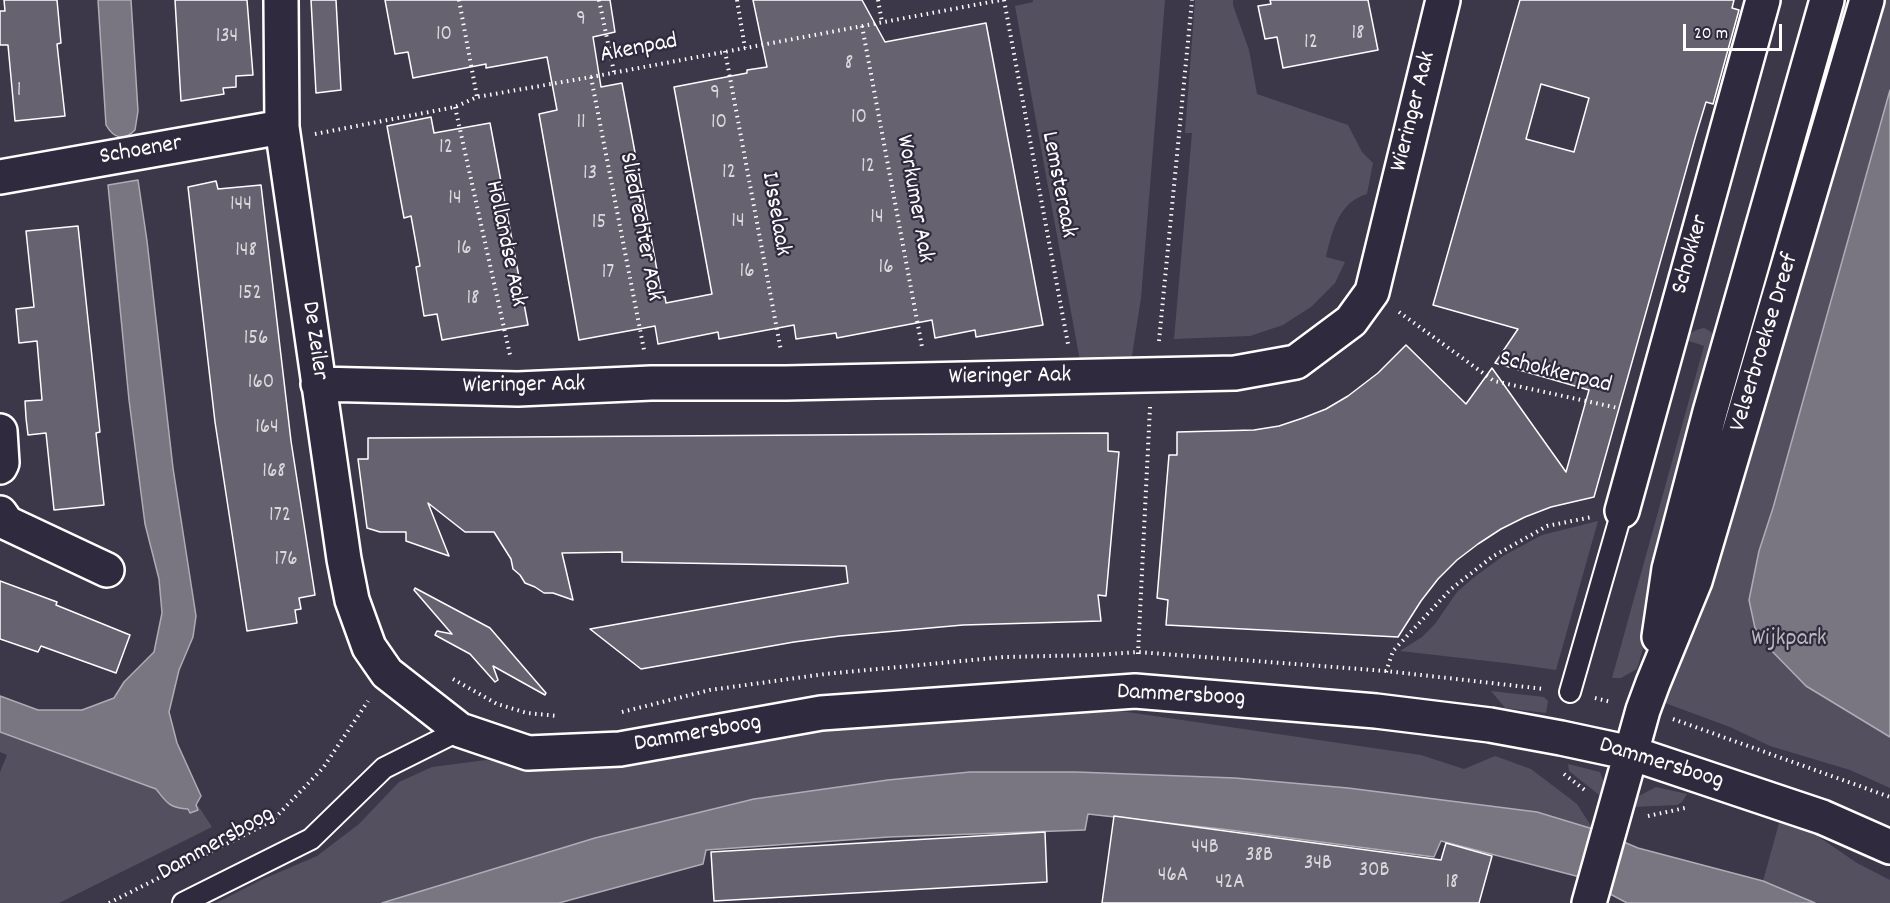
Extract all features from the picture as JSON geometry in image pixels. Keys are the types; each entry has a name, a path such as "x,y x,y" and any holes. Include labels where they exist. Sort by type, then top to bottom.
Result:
{"street":[{"name":"De Zeiler","path":"281,0 283,133 344,559 352,600 369,647 387,673"},
{"name":"Wieringer Aak","path":"318,384 518,389 651,383 928,380 1235,373 1296,362 1351,321 1372,292 1443,0"},
{"name":"Schokker","path":"1622,511 1763,0"},
{"name":"Velserbroekse Dreef","path":"1648,696 1672,557 1710,412 1827,0"},
{"name":"Velserbroekse Dreef","path":"1591,898 1648,696 1695,581 1867,0"},
{"name":"Schoener","path":"0,177 283,133"},
{"path":"0,431 2,463 0,467"},
{"path":"0,513 7,523 106,570"},
{"name":"Dammersboog","path":"387,673 460,729 528,753 620,749 821,713 1135,691 1376,711 1490,725 1631,753 1822,817 1890,847"}],"lane":[{"name":"Schokker","path":"1570,692 1622,511"},
{"name":"Dammersboog","path":"183,903 311,838 384,768 460,729"}],"path":[{"path":"459,0 477,97"},
{"path":"599,0 614,72"},
{"path":"737,0 745,48"},
{"path":"878,0 882,22"},
{"name":"Akenpad","path":"283,133 455,107 477,97 1003,0"},
{"name":"Lemsteraak","path":"1003,0 1074,376"},
{"path":"1135,691 1151,374 1159,347 1191,0"},
{"name":"Workumer Aak","path":"862,26 928,380"},
{"name":"IJsselaak","path":"725,51 786,383"},
{"name":"Sliedrechter Aak","path":"591,77 651,383"},
{"name":"Hollandse Aak","path":"455,107 518,389"},
{"name":"Schokkerpad","path":"1372,292 1494,381 1648,414"},
{"path":"1376,711 1393,651 1450,589 1492,556 1547,526 1622,511"},
{"name":"Dammersboog","path":"109,903 272,820 323,768 387,673"},
{"path":"1648,696 1707,730 1890,797"}],"green space":[{"path":"1033,0 1165,0 1141,298 1131,362 1080,361 1015,6 1033,2"},
{"path":"1195,0 1233,0 1249,50 1257,94 1348,125 1362,152 1373,163 1367,194 1357,198 1343,211 1331,237 1326,257 1345,262 1335,283 1311,307 1283,325 1250,336 1174,339 1192,133 1185,133"},
{"name":"Wijkpark","path":"1867,0 1890,0 1890,788 1850,770 1770,746 1730,727 1665,703"},
{"path":"1704,328 1717,338 1657,601 1637,669 1621,678 1612,678 1704,346 1686,340 1693,332"},
{"path":"1598,521 1556,670 1400,651 1422,637 1435,624 1457,592 1503,556 1542,535"},
{"path":"1491,691 1544,697 1548,701 1546,713 1505,708"},
{"path":"1107,709 1421,755 1464,769 1495,756 1531,769 1577,804 1593,829 1537,812 1348,788 1235,778 1076,772 970,772 888,780 754,799 595,838 382,903 216,903 261,880 317,856 359,824 399,782 432,767 486,760 573,769 640,763 731,737 884,720"},
{"path":"0,732 156,789 169,804 177,808 188,809 189,813 197,804 212,827 59,903 0,903 0,772 7,755 0,752"},
{"path":"1568,764 1600,772 1607,791 1603,798 1569,771"},
{"path":"1656,787 1687,794 1677,805 1633,807 1635,798"},
{"path":"1797,822 1857,863 1890,880 1890,903 1815,903 1763,881 1779,823"}],"shaded area":[{"path":"98,0 131,0 138,111 135,130 123,137 116,136 106,125"},
{"path":"1890,90 1890,737 1806,686 1768,647 1755,628 1749,600 1759,551"},
{"path":"138,180 173,468 196,616 193,637 179,670 169,712 177,743 201,796 196,805 198,810 190,813 188,809 169,804 156,789 0,732 0,696 38,710 82,710 114,698 124,682 154,652 162,613 159,579 145,524 129,400 108,185"},
{"path":"970,772 1076,772 1235,778 1348,788 1537,812 1593,829 1638,848 1763,881 1815,903 1627,903 1576,876 1441,841 1434,857 1088,814 1085,830 889,837 706,850 703,864 559,903 382,903 595,838 754,799 888,780"}],"building":[{"path":"4,0 57,0 61,43 57,44 65,116 15,121 8,45 0,45 0,11 5,11"},
{"path":"175,0 247,0 253,75 236,76 236,87 223,88 224,94 181,101"},
{"path":"311,0 336,0 341,90 316,93"},
{"path":"385,0 610,0 615,32 593,37 601,87 622,83 662,297 665,297 666,303 712,294 674,87 767,67 753,0 862,0 885,42 986,23 1043,325 976,337 975,330 935,338 932,320 837,338 836,333 796,339 794,325 719,339 718,332 658,344 655,326 579,340 539,114 557,110 547,57 486,68 486,64 413,78 408,52 395,54"},
{"path":"1270,0 1368,0 1378,50 1283,68 1277,37 1265,39 1258,6 1271,4"},
{"path":"1520,0 1734,0 1732,8 1739,10 1713,104 1706,102 1696,135 1594,497 1551,507 1525,517 1478,544 1438,579 1398,637 1166,625 1168,600 1157,598 1169,455 1177,455 1177,432 1254,430 1279,426 1303,418 1326,409 1348,396 1378,373 1406,345 1466,404 1492,368 1566,472 1589,390 1495,363 1518,329 1433,305","holes":["1541,84 1589,98 1574,152 1526,139"]},
{"path":"431,117 434,133 490,123 528,325 442,340 437,314 424,316 416,267 420,266 411,216 404,218 387,126"},
{"path":"216,181 218,189 261,185 291,441 315,595 299,598 301,609 295,610 297,623 247,631 215,422 188,187"},
{"path":"78,226 100,432 96,433 104,505 54,510 46,433 28,435 26,418 25,401 42,400 37,341 19,343 16,309 34,307 26,231"},
{"path":"1108,433 1108,451 1119,452 1106,596 1098,595 1101,621 963,625 840,636 641,669 590,629 848,583 846,566 622,562 622,552 562,553 573,600 553,593 544,593 525,583 513,569 511,559 494,532 465,532 428,503 449,556 406,541 406,532 380,532 367,528 358,459 368,459 368,438"},
{"path":"0,581 57,602 56,605 130,635 116,673 41,646 38,652 0,639"},
{"path":"415,588 490,628 546,693 545,695 493,666 498,680 495,682 470,654 435,635 437,631 452,634 414,590"},
{"path":"1114,816 1441,860 1446,843 1492,856 1479,903 1102,903"},
{"path":"1045,832 1047,882 714,901 711,852"}]}
